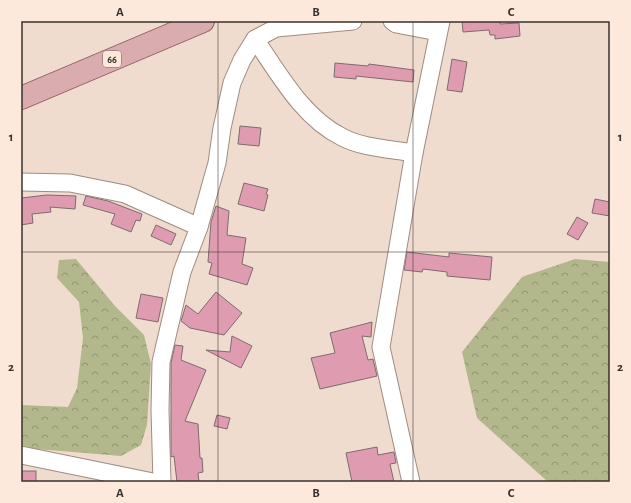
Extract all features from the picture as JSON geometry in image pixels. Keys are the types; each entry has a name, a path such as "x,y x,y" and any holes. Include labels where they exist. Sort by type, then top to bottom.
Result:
{"main road":[{"name":"66","path":"21,98 203,21"}],"street":[{"path":"162,482 160,410 161,362 182,272 199,227 217,162 222,128 232,83 242,60 255,39 276,28 353,21"},
{"path":"392,21 396,24 439,27 414,153 381,347 411,482"},
{"path":"255,39 296,97 321,123 342,138 364,144 414,153"},
{"path":"21,182 70,183 125,194 199,227"},
{"path":"21,455 153,482"}],"green space":[{"path":"76,259 115,306 144,335 151,364 147,425 141,445 121,456 36,449 21,445 21,405 68,407 77,388 83,338 79,302 57,278 59,260"},
{"path":"575,259 610,262 610,482 548,482 477,418 462,352 522,277"}],"building":[{"path":"462,21 500,21 500,24 519,23 520,36 495,39 495,35 490,35 489,30 463,32"},
{"path":"452,59 467,62 462,92 447,90"},
{"path":"335,63 368,66 369,64 414,70 413,82 356,76 356,79 334,77"},
{"path":"240,126 261,128 259,146 238,144"},
{"path":"244,183 268,189 264,211 238,204"},
{"path":"47,195 76,196 75,209 50,207 51,212 32,214 33,223 21,225 21,198"},
{"path":"86,196 108,201 142,214 140,221 136,220 131,232 111,224 115,214 83,205"},
{"path":"595,199 610,202 610,216 592,213"},
{"path":"216,206 229,211 227,235 246,238 242,264 253,268 247,285 209,274 212,263 208,262 211,222"},
{"path":"577,217 588,223 578,240 567,234"},
{"path":"156,225 176,234 171,245 151,236"},
{"path":"407,252 449,257 449,253 492,257 490,280 447,276 447,272 423,269 422,272 404,270"},
{"path":"216,292 242,313 224,335 190,328 181,321 186,305 198,314"},
{"path":"141,294 163,298 158,322 136,318"},
{"path":"372,322 371,337 362,336 368,360 373,359 377,376 320,389 311,358 335,353 330,333"},
{"path":"232,336 252,346 241,368 206,350 230,352"},
{"path":"175,345 183,346 181,360 206,370 185,421 198,424 200,458 202,458 203,472 198,473 199,482 177,482 174,456 171,457 171,363"},
{"path":"217,415 230,418 227,429 214,426"},
{"path":"377,447 378,455 394,452 396,463 390,464 394,482 352,482 346,453"},
{"path":"22,471 36,471 36,482 22,482"}]}
